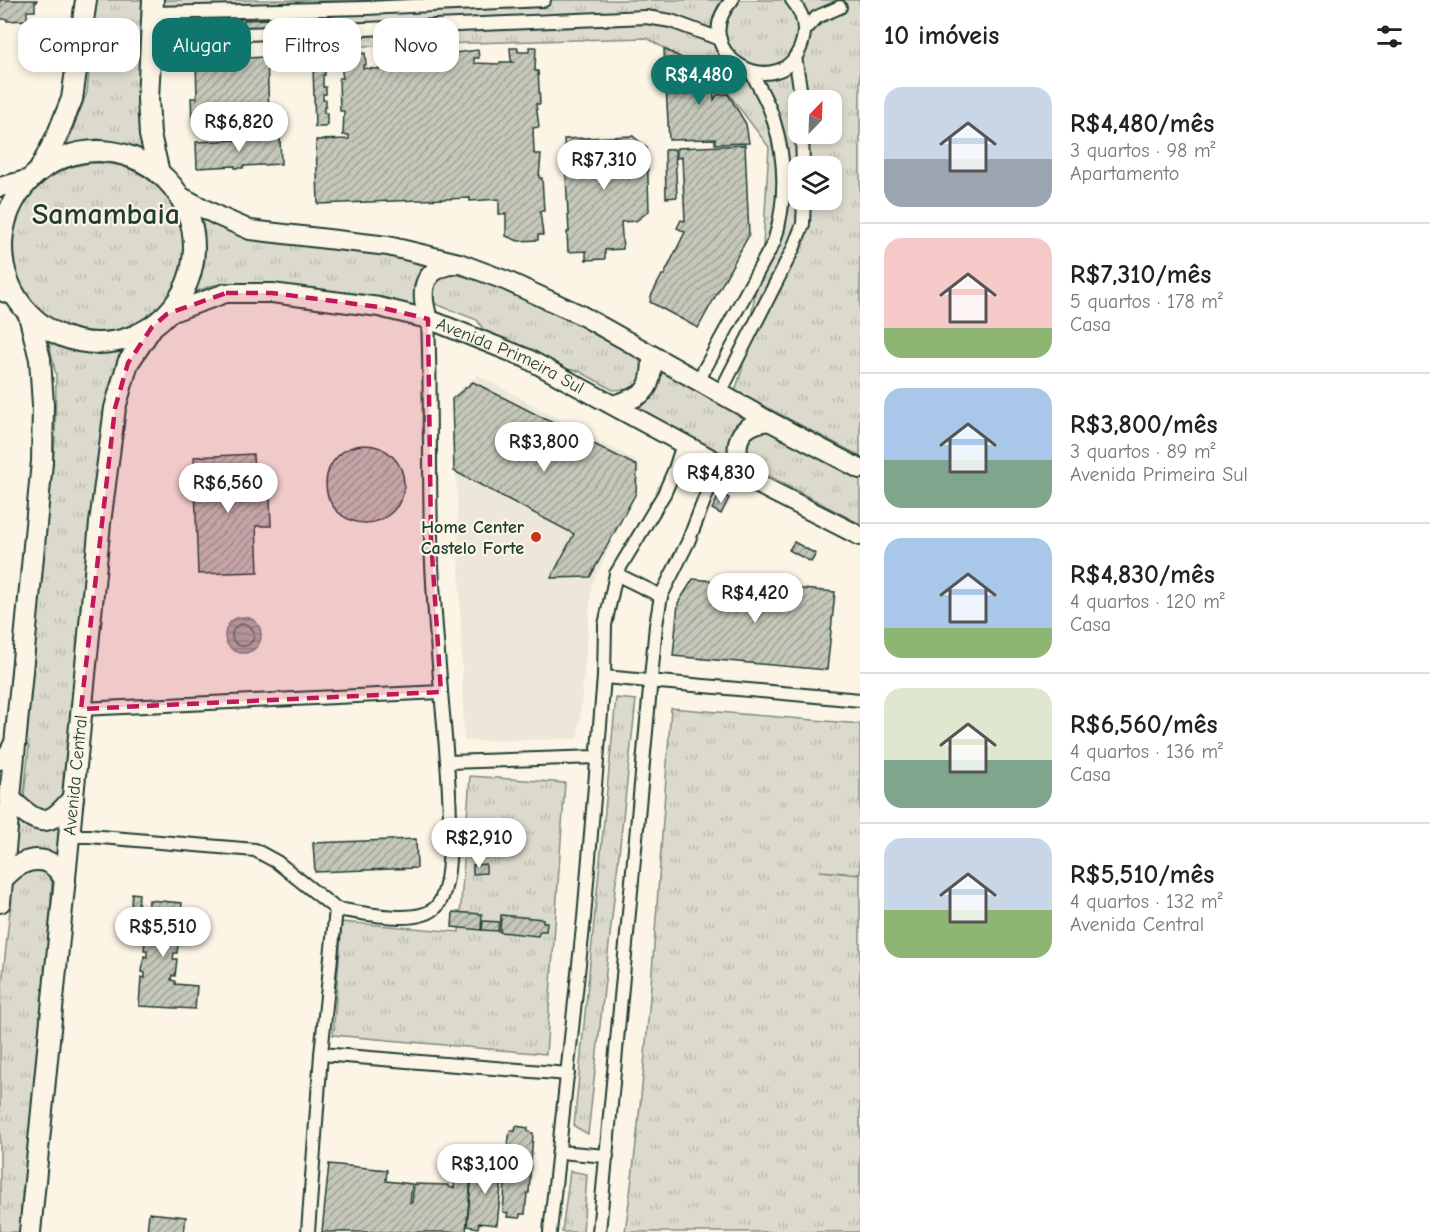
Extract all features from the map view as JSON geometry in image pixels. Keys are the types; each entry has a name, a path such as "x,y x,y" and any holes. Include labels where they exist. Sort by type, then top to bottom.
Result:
{"main road":[{"path":"86,0 72,99 57,136 34,175 14,199 4,223 1,248 7,293 29,315 54,333 84,342 107,343 131,338 152,327 167,314 186,288 194,257 192,226 180,196"},
{"path":"153,7 147,99 150,135 159,173"},
{"path":"0,187 34,175 67,156 99,151 130,157 159,173 180,196 250,230 388,246 459,263 507,280 581,315 769,421 860,469"},
{"path":"428,319 422,294 424,284 435,270 444,265 459,263"},
{"name":"Avenida Primeira Sul","path":"167,314 226,293 260,293 332,299 379,306 428,319 526,358 748,479 860,536"},
{"path":"0,902 42,462 43,405 40,359 29,315"},
{"name":"Avenida Central","path":"30,1232 100,523 115,408 128,363 152,327"},
{"path":"613,405 638,396 647,388 652,373 652,355"},
{"path":"748,479 736,452 740,438 751,425 769,421"},
{"path":"10,799 29,817 43,821 52,819 73,798"},
{"path":"2,880 11,869 20,863 33,861 48,862 65,879"}],"street":[{"path":"153,7 366,8 544,0"},
{"path":"732,0 720,21 720,39 727,55 733,62 751,71 766,73 783,67 795,57 801,48 805,30 801,13 792,0"},
{"path":"805,30 817,17 840,7"},
{"path":"151,38 646,17 671,21 720,39"},
{"path":"795,57 800,90"},
{"path":"698,381 774,242 782,219 784,198 782,156 773,116 751,71"},
{"path":"720,393 793,249 803,224 804,210"},
{"path":"69,836 255,850 278,862 336,909 416,917 437,906 446,885 450,824 448,762 431,538 431,387 428,319"},
{"path":"550,1232 584,918 605,625 616,574 664,494 683,444"},
{"path":"598,1232 661,596 688,542 719,462"},
{"path":"616,574 661,596"},
{"path":"603,677 860,700"},
{"path":"81,709 441,692"},
{"path":"0,763 18,727"},
{"path":"448,762 597,757"},
{"path":"308,1232 321,1054 336,909"},
{"path":"321,1054 568,1074"},
{"path":"559,1152 607,1156"}],"highlighted area":[{"path":"226,293 272,293 379,307 428,319 431,538 441,692 81,709 115,408 128,363 152,327 167,314"}],"shaded area":[{"name":"Home Center Castelo Forte","path":"478,375 640,463 637,489 592,585 578,739 464,741 454,394"}],"green space":[{"path":"96,0 150,0 148,154 124,144 97,139 66,147 87,92 89,72 140,72 140,18 94,18"},
{"path":"159,0 860,0 860,456 735,391 742,370 763,245 769,147 719,81 647,38 459,43 459,18 373,18 373,46 361,46 361,18 288,18 288,16 263,18 158,18"},
{"path":"98,163 115,164 131,169 146,177 159,188 170,201 178,216 183,232 183,266 178,282 170,297 159,310 146,321 131,329 115,334 98,335 81,334 65,329 50,321 37,310 26,297 18,282 13,266 12,249 13,232 18,216 26,201 37,188 50,177 65,169 81,164"},
{"path":"196,215 246,236 437,262 422,308 289,288 237,283 214,285 188,294 199,255"},
{"path":"448,272 494,285 584,324 597,336 638,358 643,368 642,377 637,386 613,390 579,371 560,368 485,332 477,320 433,303 426,285"},
{"path":"48,339 69,349 109,350 130,344 75,742 66,755 61,801 53,812 28,809 24,795 29,747 25,742 55,441 56,375"},
{"path":"657,364 756,418 731,463 631,408"},
{"path":"756,426 779,434 860,473 860,524 756,469 744,453 745,435"},
{"path":"616,698 636,700 588,1134 574,1126"},
{"path":"671,708 860,724 860,874 819,871 860,875 860,1232 625,1232 647,1036"},
{"path":"470,776 565,783 546,1054 333,1035 342,922 459,932"},
{"path":"15,814 65,819 61,866 11,861"},
{"path":"28,866 48,872 52,883 49,932 57,947 25,1232 0,1232 0,1004 13,881"},
{"path":"570,1171 587,1174 583,1232 562,1232"}],"water":[{"path":"243,617 255,623 261,635 255,647 243,653 231,647 225,635 231,623"}],"building":[{"path":"0,0 37,0 35,11 27,11 27,18 7,21 7,19 0,19"},
{"path":"263,19 263,30 251,31 251,20"},
{"path":"529,47 536,47 535,71 538,71 540,104 536,104 539,127 533,128 534,154 541,154 539,178 542,178 544,211 540,211 543,235 538,235 538,240 518,241 506,236 506,214 499,214 499,199 470,201 470,198 318,204 316,140 349,139 349,135 343,135 344,111 340,111 339,78 343,78 342,72 361,72 361,54 365,53 366,65 363,65 363,68 373,69 373,72 459,72 459,52 478,50 479,58 474,58 474,63 500,64 500,62 513,62 510,48 518,48 518,52 529,52"},
{"path":"664,49 713,74 714,100 717,95 728,94 746,124 749,143 715,144 715,139 669,140"},
{"path":"263,57 263,72 268,72 269,116 238,121 225,119 225,122 208,124 192,121 191,98 197,98 196,72 251,72 251,58"},
{"path":"313,72 325,72 323,87 326,87 326,94 323,94 323,100 326,100 324,113 327,113 327,126 315,127"},
{"path":"633,136 647,148 649,211 636,221 621,222 623,249 605,250 605,259 586,260 586,251 568,252 564,139"},
{"path":"280,138 281,164 243,166 243,168 235,168 235,166 197,168 196,142"},
{"path":"745,145 749,235 698,328 650,302 685,232 677,228 681,220 685,221 682,157 677,158 677,148"},
{"path":"675,149 677,197 666,198 665,150"},
{"path":"473,382 637,466 636,493 590,577 551,578 574,534 454,471 452,399"},
{"path":"365,445 380,448 397,462 404,484 401,499 387,516 365,523 350,520 333,506 326,484 329,469 343,452"},
{"path":"253,454 255,499 270,499 271,526 256,526 258,572 198,574 194,457"},
{"path":"720,494 729,498 721,514 712,509"},
{"path":"794,542 816,554 811,562 789,550"},
{"path":"693,579 835,592 827,670 673,656 678,603"},
{"path":"416,839 417,868 315,872 313,843"},
{"path":"486,864 486,873 473,874 473,865"},
{"path":"132,893 139,894 138,907 131,906"},
{"path":"149,900 182,903 179,930 176,930 176,936 179,936 177,953 174,953 173,959 177,959 175,976 172,975 171,980 175,981 175,984 197,986 195,1009 139,1006 141,977 145,978 145,973 142,972 144,956 147,957 147,950 144,950 147,925 132,924 133,913 148,914"},
{"path":"453,912 482,914 481,930 452,927"},
{"path":"501,915 543,919 543,922 547,922 546,931 540,931 538,936 500,932"},
{"path":"483,921 499,922 498,931 482,930"},
{"path":"516,1126 528,1128 528,1132 533,1133 529,1193 527,1193 525,1214 520,1214 520,1218 507,1217 508,1213 503,1212 508,1144 510,1131 515,1131"},
{"path":"329,1164 387,1170 386,1181 412,1184 410,1203 412,1203 414,1184 448,1185 454,1188 455,1177 471,1178 466,1232 322,1232"},
{"path":"473,1164 503,1167 497,1225 479,1223 478,1228 467,1226"},
{"path":"149,1213 186,1217 184,1232 147,1232"}],"place":[{"name":"Home Center Castelo Forte","path":"536,537"}],"district":[{"name":"Samambaia","path":"106,214"}]}
